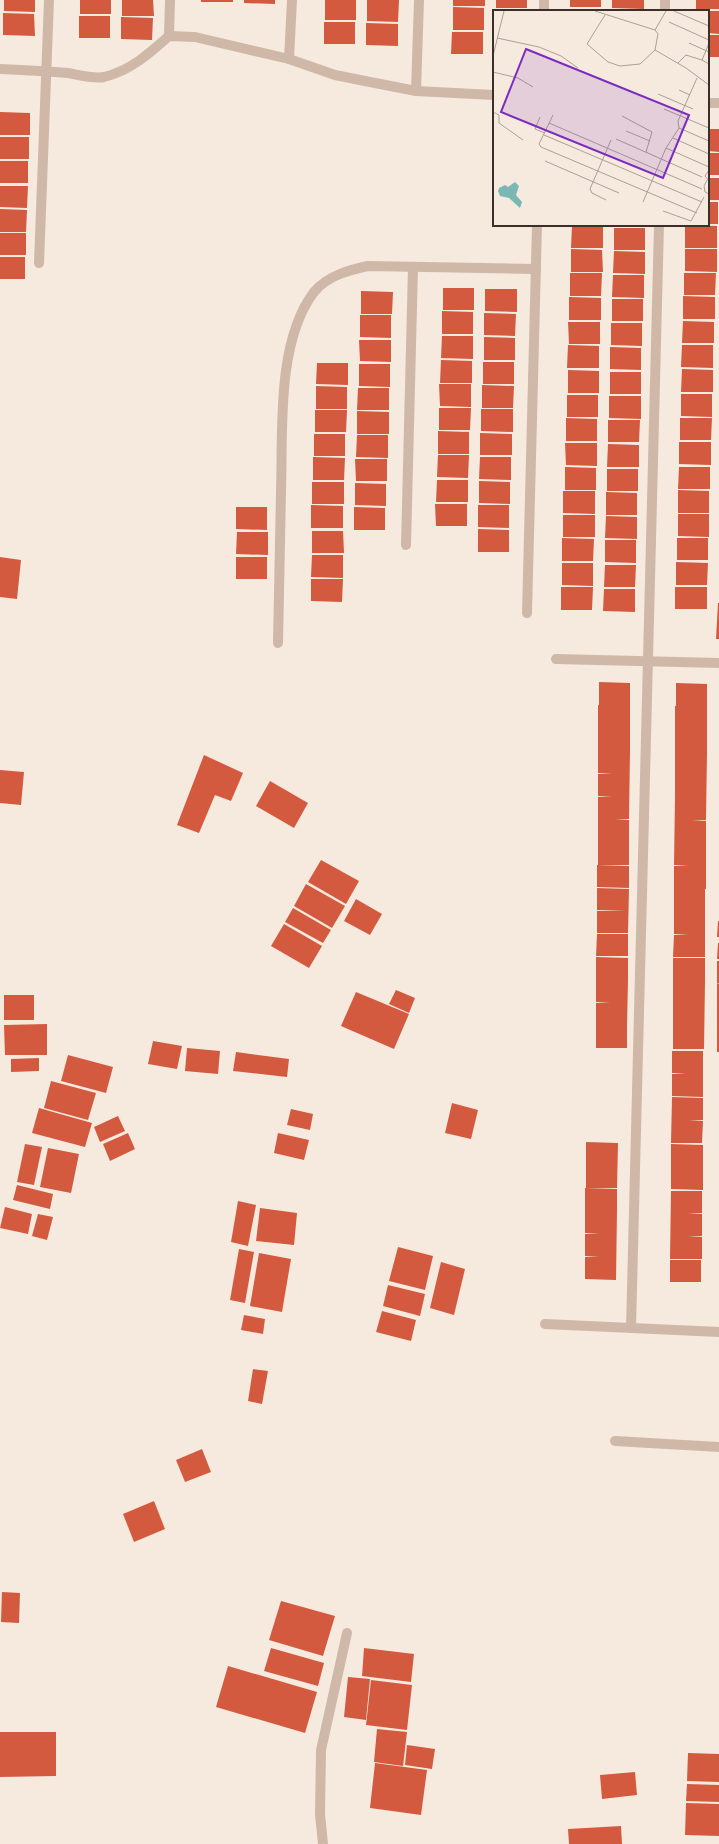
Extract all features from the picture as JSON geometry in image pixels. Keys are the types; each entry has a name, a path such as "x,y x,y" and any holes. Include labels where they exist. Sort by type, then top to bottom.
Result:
{"street":[{"path":"39,263 49,0"},
{"path":"169,36 170,0"},
{"path":"289,59 292,0"},
{"path":"416,91 419,0"},
{"path":"0,69 47,71 103,77 122,71 138,62 169,36 195,37 289,59 335,75 416,91 493,95"},
{"path":"527,613 537,226"},
{"path":"632,1328 659,226"},
{"path":"278,643 284,389 292,339 303,311 315,291 330,279 348,271 368,266 536,269"},
{"path":"406,545 413,267"},
{"path":"556,659 719,663"},
{"path":"545,1324 719,1332"},
{"path":"615,1441 719,1447"},
{"path":"323,1844 320,1814 321,1750 347,1633"}],"building":[{"path":"4,0 35,0 35,12 4,11"},
{"path":"80,0 111,0 111,14 80,14"},
{"path":"122,0 153,0 154,16 122,16"},
{"path":"201,0 233,0 233,2 201,2"},
{"path":"244,0 275,0 275,4 244,3"},
{"path":"325,0 356,0 356,20 325,20"},
{"path":"367,0 399,0 398,22 367,21"},
{"path":"453,0 485,0 485,6 453,6"},
{"path":"496,0 527,0 527,8 496,8"},
{"path":"570,0 601,0 601,7 570,7"},
{"path":"612,0 644,0 644,9 612,8"},
{"path":"696,0 719,0 719,9 696,9"},
{"path":"453,7 484,8 484,30 453,30"},
{"path":"495,9 521,10 495,10"},
{"path":"569,9 600,9 600,10"},
{"path":"709,11 719,11 719,34 709,33"},
{"path":"3,13 34,14 35,36 3,35"},
{"path":"79,16 110,16 110,38 79,38"},
{"path":"121,17 153,18 152,40 121,39"},
{"path":"324,22 355,22 355,44 324,44"},
{"path":"366,23 398,24 398,46 366,45"},
{"path":"452,32 483,32 483,54 451,54"},
{"path":"709,35 719,35 719,57 709,57"},
{"path":"0,112 30,113 30,135 0,135"},
{"path":"709,129 719,129 719,152 709,151"},
{"path":"0,137 29,137 29,159 0,159"},
{"path":"709,153 719,153 719,175 709,175"},
{"path":"0,161 28,161 28,183 0,183"},
{"path":"709,178 719,178 719,200 709,200"},
{"path":"0,186 28,186 27,208 0,207"},
{"path":"709,202 718,202 718,224 709,224"},
{"path":"0,209 27,210 26,232 0,232"},
{"path":"572,226 603,226 603,248 571,248"},
{"path":"685,226 717,226 717,248 685,248"},
{"path":"614,228 645,228 645,250 614,250"},
{"path":"0,233 26,233 26,255 0,255"},
{"path":"571,249 602,250 603,272 571,272"},
{"path":"685,249 717,249 717,272 685,271"},
{"path":"614,251 645,252 645,274 613,273"},
{"path":"0,257 25,257 25,279 0,279"},
{"path":"570,273 602,273 601,296 570,296"},
{"path":"684,273 716,273 715,295 684,295"},
{"path":"613,275 644,275 644,298 612,297"},
{"path":"443,288 474,288 474,310 443,310"},
{"path":"485,289 517,289 517,312 485,311"},
{"path":"361,291 393,292 392,314 361,314"},
{"path":"683,296 715,297 715,319 683,319"},
{"path":"569,297 601,298 601,320 569,320"},
{"path":"612,299 643,299 643,321 612,321"},
{"path":"442,311 473,312 473,334 442,334"},
{"path":"484,313 516,314 515,336 484,335"},
{"path":"360,315 391,315 391,338 360,337"},
{"path":"683,321 714,322 714,343 682,343"},
{"path":"568,322 600,322 600,344 569,344"},
{"path":"611,323 642,323 642,346 611,345"},
{"path":"442,336 473,336 473,359 441,358"},
{"path":"484,337 515,338 515,360 484,360"},
{"path":"359,340 391,340 391,362 360,361"},
{"path":"568,345 599,346 599,368 567,368"},
{"path":"682,345 713,345 713,368 681,367"},
{"path":"610,347 641,348 641,370 610,369"},
{"path":"441,360 472,361 472,383 440,383"},
{"path":"483,362 514,362 514,384 483,384"},
{"path":"317,363 348,363 348,385 316,384"},
{"path":"359,364 390,364 390,387 359,386"},
{"path":"682,369 713,370 713,392 681,392"},
{"path":"568,370 599,371 599,393 568,393"},
{"path":"610,372 641,372 641,394 610,394"},
{"path":"439,384 471,384 471,407 440,406"},
{"path":"482,385 514,386 513,408 482,408"},
{"path":"316,386 347,387 347,409 316,409"},
{"path":"358,388 389,388 389,410 357,410"},
{"path":"681,394 712,394 712,417 681,416"},
{"path":"567,395 598,395 598,417 567,417"},
{"path":"609,396 641,396 641,419 609,418"},
{"path":"439,408 471,408 470,430 439,430"},
{"path":"481,409 513,409 513,432 481,431"},
{"path":"315,410 347,410 346,432 315,432"},
{"path":"357,411 389,412 389,434 357,434"},
{"path":"566,418 597,419 597,441 566,441"},
{"path":"680,418 712,418 711,440 680,440"},
{"path":"608,420 640,420 639,442 608,442"},
{"path":"438,431 469,432 469,454 438,454"},
{"path":"480,433 512,434 512,455 480,455"},
{"path":"314,434 345,434 345,456 314,456"},
{"path":"357,435 388,435 388,458 356,457"},
{"path":"679,442 711,442 711,465 679,464"},
{"path":"565,443 597,443 597,466 566,465"},
{"path":"608,444 639,445 639,467 607,467"},
{"path":"438,455 469,455 468,478 437,477"},
{"path":"313,457 345,458 344,480 313,480"},
{"path":"480,457 511,457 511,480 479,479"},
{"path":"355,459 387,459 387,481 356,481"},
{"path":"565,467 596,468 596,490 565,490"},
{"path":"679,467 710,467 710,489 678,489"},
{"path":"607,469 638,469 638,491 607,491"},
{"path":"437,480 468,480 468,502 436,502"},
{"path":"479,481 510,482 510,504 479,503"},
{"path":"312,482 344,482 344,504 312,504"},
{"path":"355,483 386,484 386,506 355,505"},
{"path":"678,490 709,491 709,513 678,513"},
{"path":"563,491 595,491 595,514 563,513"},
{"path":"606,492 637,493 637,515 606,515"},
{"path":"435,504 467,504 467,526 436,526"},
{"path":"311,505 343,506 343,528 311,528"},
{"path":"478,505 509,505 509,528 478,527"},
{"path":"236,507 267,507 267,530 236,529"},
{"path":"354,507 385,508 385,530 354,530"},
{"path":"678,514 709,514 709,537 678,536"},
{"path":"563,515 595,515 595,537 563,537"},
{"path":"606,516 637,517 637,539 605,538"},
{"path":"478,529 509,530 509,552 478,552"},
{"path":"312,531 343,531 344,553 312,553"},
{"path":"237,532 268,532 268,555 236,554"},
{"path":"562,538 594,539 593,561 562,561"},
{"path":"677,538 708,538 708,560 677,560"},
{"path":"605,540 636,540 636,563 605,562"},
{"path":"312,555 343,555 343,578 311,577"},
{"path":"0,557 21,560 17,599 0,597"},
{"path":"236,557 267,557 267,579 236,579"},
{"path":"676,562 708,563 707,585 676,585"},
{"path":"562,563 593,563 593,586 562,585"},
{"path":"605,565 636,565 635,587 604,587"},
{"path":"311,579 343,579 342,602 311,601"},
{"path":"561,587 593,587 592,610 561,610"},
{"path":"675,587 707,587 707,609 675,609"},
{"path":"604,589 635,589 635,612 603,611"},
{"path":"718,603 719,639 716,639"},
{"path":"599,682 630,683 629,819 615,820 629,820 629,865 598,865 598,797 612,796 598,796 598,774 612,773 598,773"},
{"path":"676,683 707,684 706,820 692,820 706,821 705,957 673,957 674,935 688,934 674,934 674,866 688,865 674,865"},
{"path":"204,755 243,773 231,801 215,795 199,833 177,825"},
{"path":"0,770 24,772 21,805 0,803"},
{"path":"270,781 308,803 294,828 256,806"},
{"path":"321,860 359,881 346,904 308,882"},
{"path":"597,865 629,866 629,888 597,887"},
{"path":"306,884 345,906 332,928 294,906"},
{"path":"597,888 629,889 628,933 597,933 597,911 626,911 597,910"},
{"path":"356,899 382,914 370,935 344,921"},
{"path":"293,908 331,930 323,943 285,922"},
{"path":"718,921 719,937 717,937"},
{"path":"284,924 322,946 309,968 271,946"},
{"path":"597,934 628,934 628,956 596,956"},
{"path":"718,943 719,959 717,959"},
{"path":"596,957 628,958 627,1048 596,1048 596,1003 610,1003 596,1002"},
{"path":"673,958 705,958 704,1049 673,1049"},
{"path":"717,961 719,961 719,983 717,983"},
{"path":"717,983 719,984 719,1052 717,1052"},
{"path":"396,990 415,998 409,1013 389,1004"},
{"path":"356,992 409,1014 394,1049 341,1026"},
{"path":"4,995 34,995 34,1020 4,1020"},
{"path":"47,1024 47,1055 5,1055 4,1025"},
{"path":"153,1041 182,1046 177,1069 148,1064"},
{"path":"187,1048 220,1051 218,1074 185,1071"},
{"path":"672,1051 703,1051 703,1097 672,1096 672,1074 686,1074 672,1073"},
{"path":"236,1052 289,1059 287,1077 233,1071"},
{"path":"68,1055 113,1067 106,1093 61,1081"},
{"path":"39,1058 39,1071 11,1072 11,1059"},
{"path":"51,1081 96,1093 88,1120 44,1108"},
{"path":"672,1097 703,1098 703,1120 689,1120 703,1121 702,1143 671,1143"},
{"path":"452,1103 478,1110 471,1139 445,1133"},
{"path":"39,1108 92,1123 85,1147 32,1133"},
{"path":"291,1109 313,1114 310,1130 287,1125"},
{"path":"118,1116 125,1131 100,1142 94,1127"},
{"path":"128,1133 135,1149 110,1161 103,1144"},
{"path":"278,1133 309,1140 304,1160 274,1153"},
{"path":"586,1142 618,1143 617,1188 586,1188"},
{"path":"25,1144 42,1147 34,1185 17,1182"},
{"path":"671,1144 703,1145 703,1190 671,1189"},
{"path":"48,1148 79,1154 71,1193 40,1187"},
{"path":"17,1185 53,1194 50,1209 13,1200"},
{"path":"585,1188 617,1189 616,1280 585,1279 585,1257 599,1256 585,1256 585,1234 599,1234 585,1233"},
{"path":"671,1191 702,1191 702,1213 688,1214 702,1214 702,1236 688,1237 702,1237 702,1259 670,1259"},
{"path":"238,1201 256,1205 248,1246 231,1242"},
{"path":"5,1207 32,1214 28,1234 0,1228"},
{"path":"260,1208 297,1213 294,1245 256,1241"},
{"path":"38,1214 53,1217 47,1240 32,1236"},
{"path":"398,1247 433,1256 425,1290 389,1281"},
{"path":"239,1249 254,1252 245,1303 230,1300"},
{"path":"259,1253 291,1259 282,1312 250,1306"},
{"path":"670,1260 701,1260 701,1282 670,1282"},
{"path":"441,1262 465,1269 454,1315 430,1308"},
{"path":"388,1285 425,1294 420,1316 383,1306"},
{"path":"382,1311 416,1320 411,1341 376,1332"},
{"path":"244,1315 265,1319 263,1334 241,1330"},
{"path":"253,1369 268,1371 262,1404 248,1401"},
{"path":"202,1449 211,1472 185,1482 176,1460"},
{"path":"154,1501 165,1529 134,1542 123,1514"},
{"path":"2,1592 20,1593 19,1623 1,1622"},
{"path":"281,1601 335,1616 323,1656 269,1640"},
{"path":"271,1648 324,1663 318,1686 264,1671"},
{"path":"364,1648 414,1654 411,1682 362,1676"},
{"path":"228,1666 317,1692 305,1733 216,1707"},
{"path":"348,1677 370,1679 366,1720 344,1717"},
{"path":"371,1680 412,1685 407,1730 366,1725"},
{"path":"377,1729 407,1732 403,1766 374,1762"},
{"path":"0,1732 56,1732 56,1776 0,1777"},
{"path":"407,1745 435,1749 432,1769 405,1765"},
{"path":"688,1753 719,1754 719,1782 687,1781"},
{"path":"375,1763 427,1770 421,1815 370,1808"},
{"path":"635,1772 637,1795 602,1799 600,1775"},
{"path":"687,1784 719,1785 719,1802 686,1801"},
{"path":"686,1803 719,1804 719,1836 685,1835"},
{"path":"621,1826 622,1844 569,1844 568,1829"}]}
